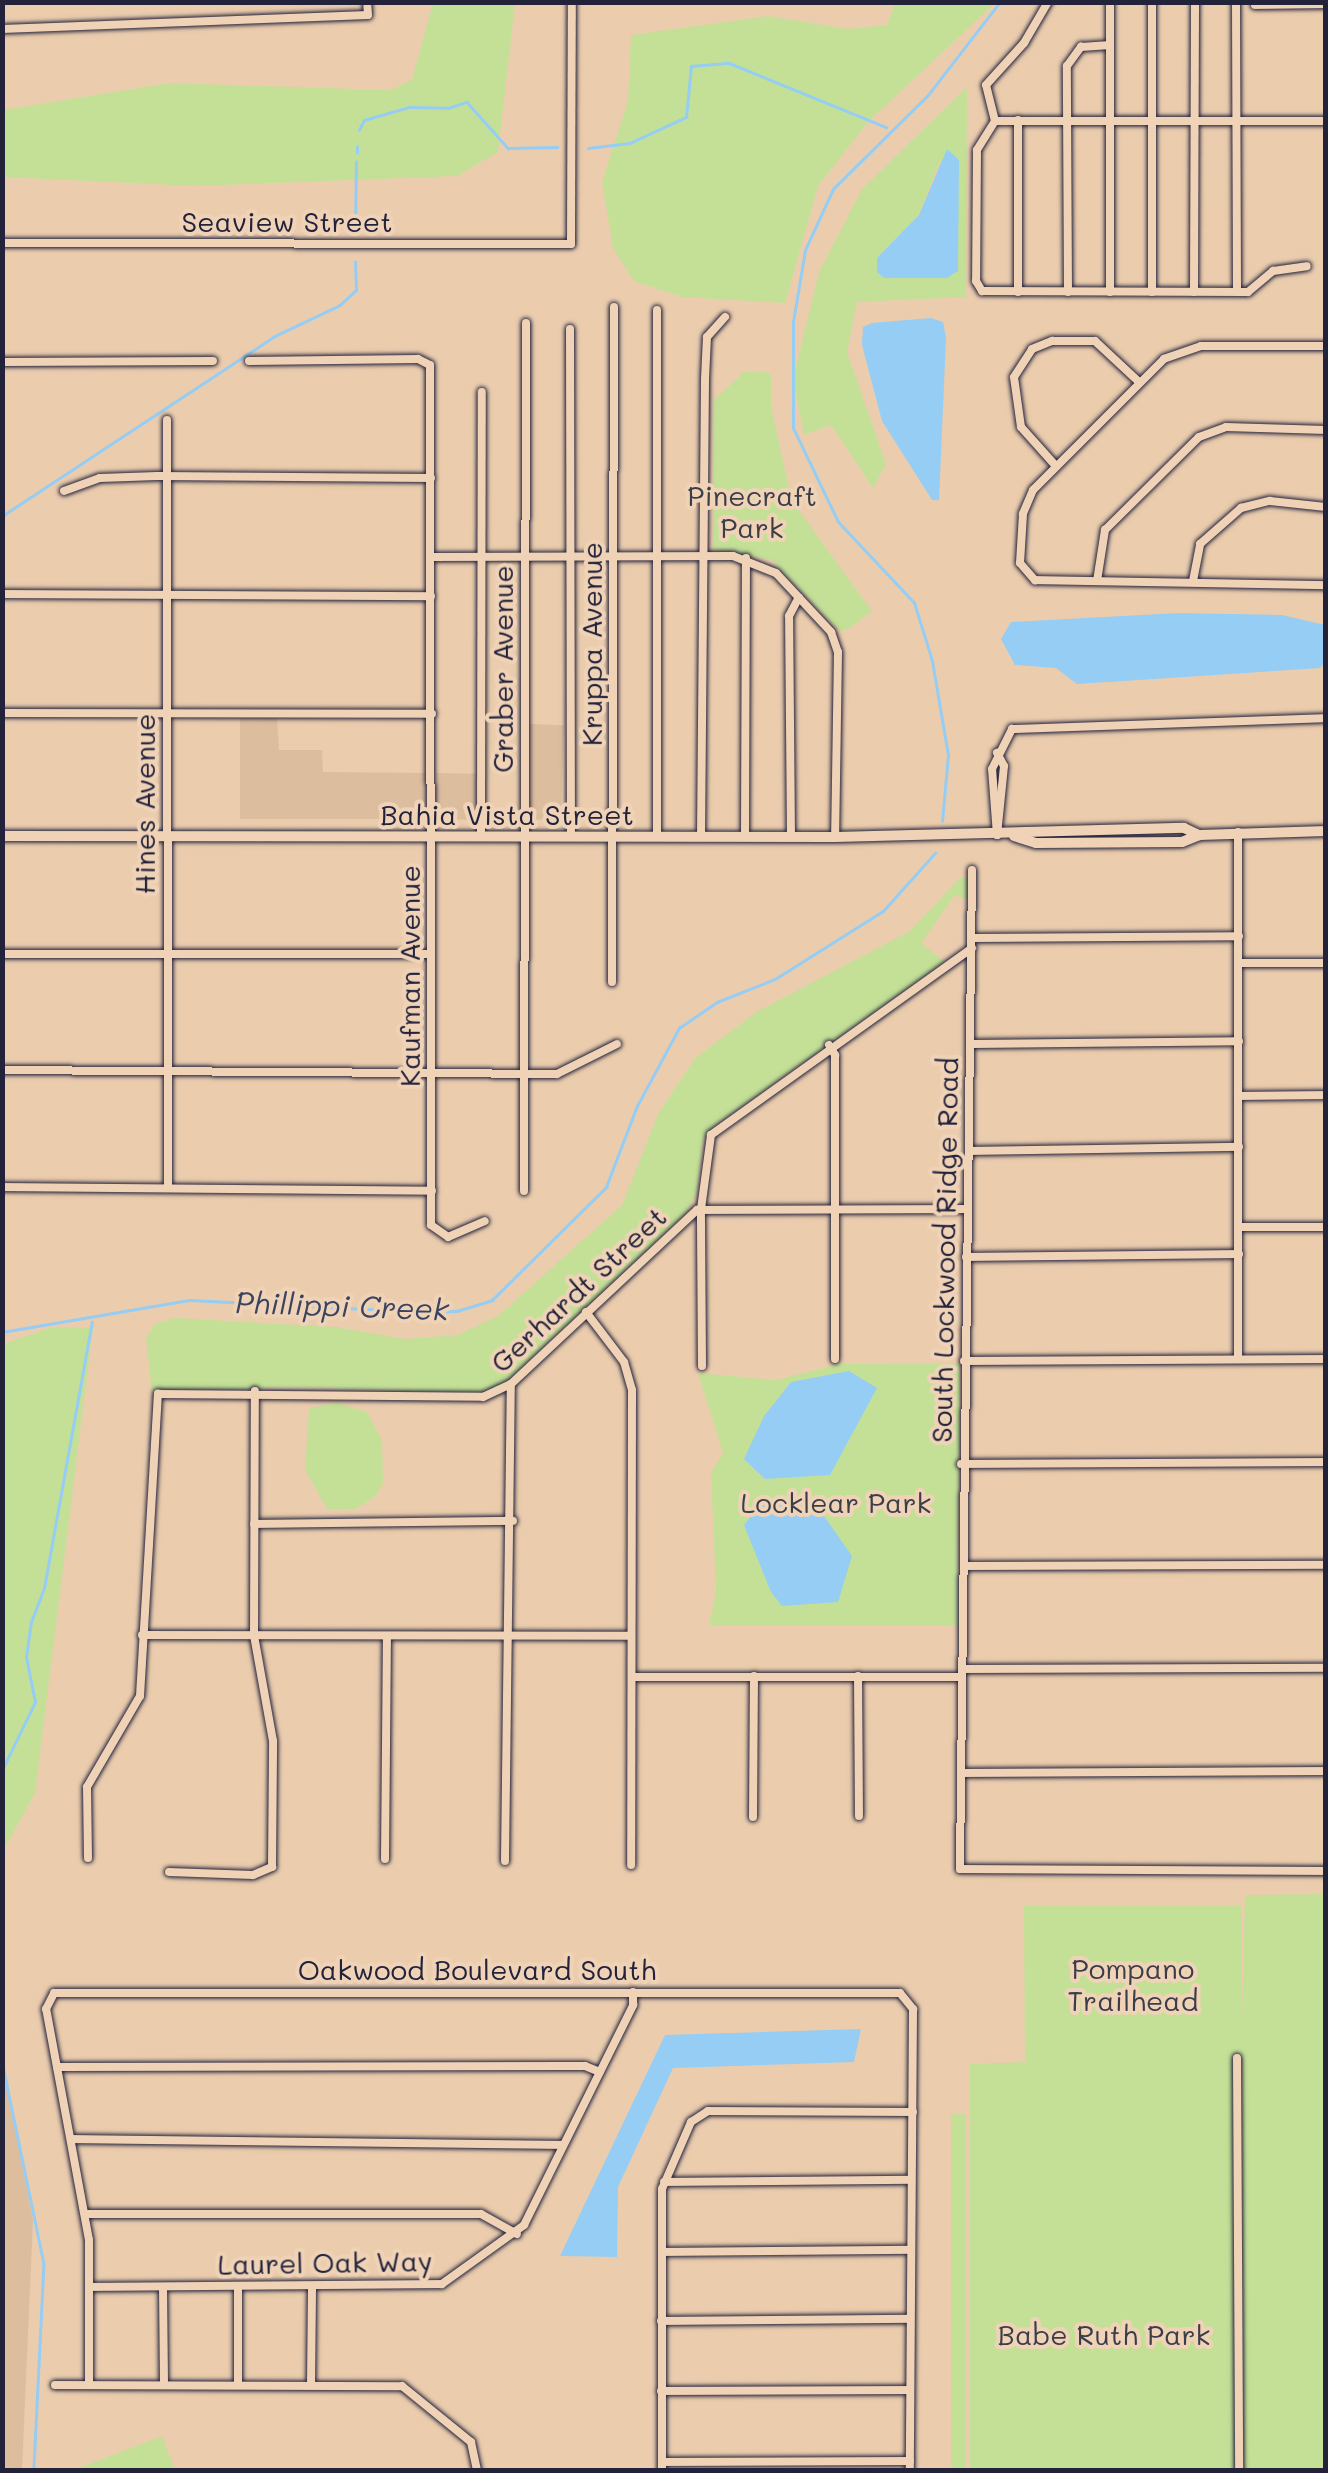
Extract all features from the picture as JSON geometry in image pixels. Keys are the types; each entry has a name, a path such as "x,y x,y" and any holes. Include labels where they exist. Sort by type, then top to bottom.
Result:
{"street":[{"path":"2,29 368,15 367,2"},
{"name":"Seaview Street","path":"2,243 571,244 572,2"},
{"path":"1048,2 1024,43 986,85 995,121 977,150 976,281 982,291 1248,292 1280,268 1308,266"},
{"path":"1110,2 1110,292"},
{"path":"1152,2 1152,292"},
{"path":"1194,2 1194,292"},
{"path":"1236,2 1237,292"},
{"path":"1254,5 1326,4"},
{"path":"1068,292 1069,60 1085,45 1110,45"},
{"path":"1018,120 1018,292"},
{"path":"995,121 1326,121"},
{"name":"Kruppa Avenue","path":"612,982 614,307"},
{"path":"657,310 657,837"},
{"path":"701,837 707,337 725,317"},
{"name":"Graber Avenue","path":"524,1191 526,323"},
{"path":"570,329 572,836"},
{"path":"1055,465 1021,427 1014,377 1032,349 1052,340 1094,341 1139,382"},
{"path":"1326,346 1195,347 1164,359 1055,465 1023,514 1020,563 1026,576 1326,585"},
{"path":"2,362 213,361"},
{"name":"Kaufman Avenue","path":"249,361 428,362 431,1226 438,1235 465,1234 486,1221"},
{"path":"481,836 482,392"},
{"name":"Hines Avenue","path":"167,420 168,1188"},
{"path":"1097,581 1100,545 1110,523 1199,437 1226,427 1326,430"},
{"path":"64,491 100,478 431,478"},
{"path":"1194,581 1200,544 1241,508 1270,501 1326,507"},
{"path":"431,557 702,555 746,558 776,573 830,632 839,661 835,837"},
{"path":"745,837 746,558"},
{"path":"2,594 431,596"},
{"path":"791,837 789,616 799,597"},
{"path":"2,713 432,714"},
{"path":"997,835 997,753 1007,732 1029,725 1326,718"},
{"name":"Bahia Vista Street","path":"2,836 835,837 1184,828 1199,834 1326,831"},
{"path":"1238,832 1238,1359"},
{"name":"South Lockwood Ridge Road","path":"972,870 971,1151 961,1464 964,1566 960,1869 1326,1871"},
{"path":"702,1366 701,1209 711,1135 972,943 1239,936"},
{"path":"2,954 430,954"},
{"path":"1239,963 1326,963"},
{"path":"972,1044 1239,1041"},
{"path":"2,1070 527,1074 569,1071 618,1044"},
{"path":"830,1045 835,1055 835,1359"},
{"path":"1239,1096 1326,1095"},
{"path":"971,1151 1239,1147"},
{"path":"2,1186 432,1191"},
{"name":"Gerhardt Street","path":"142,1635 158,1394 254,1391 468,1400 511,1384 701,1209 967,1209"},
{"path":"1238,1228 1326,1227"},
{"path":"966,1256 1239,1254"},
{"path":"586,1312 621,1356 632,1383 630,1865"},
{"path":"964,1361 1326,1358"},
{"path":"505,1861 513,1521 511,1384"},
{"path":"169,1872 260,1875 273,1861 273,1741 254,1635 254,1391"},
{"path":"961,1464 1326,1462"},
{"path":"254,1524 513,1521"},
{"path":"964,1566 1326,1564"},
{"path":"88,1858 86,1787 139,1702 142,1635 631,1636"},
{"path":"385,1859 387,1636"},
{"path":"632,1677 1326,1668"},
{"path":"753,1817 754,1676"},
{"path":"858,1676 859,1816"},
{"path":"962,1773 1326,1771"},
{"name":"Oakwood Boulevard South","path":"58,2068 49,1997 63,1990 907,1996 913,2009 913,2112"},
{"path":"84,2214 482,2214 517,2234 633,2005 633,1992"},
{"path":"1237,2058 1238,2470"},
{"path":"89,2385 84,2214 58,2068 585,2066 600,2072"},
{"path":"913,2112 910,2466 662,2466 664,2182 698,2114 913,2112"},
{"path":"71,2139 564,2145"},
{"path":"664,2182 910,2180"},
{"name":"Laurel Oak Way","path":"89,2287 432,2287 517,2234"},
{"path":"662,2252 910,2250"},
{"path":"163,2287 164,2385"},
{"path":"238,2288 238,2386"},
{"path":"312,2288 312,2385"},
{"path":"662,2321 910,2319"},
{"path":"55,2385 408,2387 471,2442 477,2470"},
{"path":"662,2391 910,2390"}],"shaded area":[{"path":"240,718 277,718 279,750 322,750 323,772 427,773 426,819 240,819"},
{"path":"529,724 564,725 561,820 526,819"},
{"path":"436,773 476,774 475,820 435,819"},
{"path":"2,2055 33,2221 22,2470 2,2470"}],"green space":[{"path":"433,3 515,3 498,152 457,176 194,186 3,177 3,110 169,83 391,90 412,80"},
{"path":"895,3 995,3 868,122 818,186 785,303 682,297 634,281 613,248 602,182 628,101 631,35 768,16 847,29 887,25"},
{"path":"967,87 966,297 857,302 847,352 886,464 873,488 831,425 804,435 793,379 819,272 862,189","holes":["941,158 916,278 884,278 877,258 919,215"]},
{"name":"Pinecraft Park","path":"764,371 771,375 771,407 792,501 872,611 850,628 840,631 772,560 713,549 713,401 744,372"},
{"path":"960,878 968,878 968,900 955,895 921,943 945,962 716,1124 703,1139 697,1191 687,1212 499,1388 482,1394 296,1387 152,1392 146,1338 155,1324 174,1318 336,1327 406,1339 457,1335 498,1316 622,1205 659,1112 695,1058 758,1011 910,931"},
{"path":"53,1327 93,1328 35,1793 3,1851 3,1344"},
{"name":"Locklear Park","path":"960,1363 957,1625 709,1625 716,1591 711,1472 723,1453 698,1373 776,1380 839,1364"},
{"path":"338,1403 367,1412 382,1441 383,1483 375,1497 355,1509 327,1509 305,1470 309,1408"},
{"path":"1325,1894 1325,2470 1243,2470 1241,2054 1239,2470 970,2470 970,2064 1025,2062 1024,1906 1242,1906 1242,2025 1245,1895"},
{"path":"951,2114 966,2114 966,2470 951,2470"},
{"path":"162,2436 174,2470 73,2470"}],"water":[{"path":"947,149 959,160 958,271 947,278 884,278 877,272 877,258 919,215"},
{"path":"931,318 943,322 946,338 939,500 932,500 882,421 862,345 863,327 872,323"},
{"path":"1179,613 1282,615 1325,625 1325,662 1320,668 1077,684 1056,668 1015,665 1001,639 1011,622"},
{"path":"849,1371 877,1388 830,1475 765,1479 744,1459 764,1416 791,1382"},
{"path":"763,1501 805,1501 819,1509 852,1556 838,1602 782,1606 771,1592 744,1525"},
{"path":"861,2029 854,2062 673,2068 618,2187 617,2257 560,2256 665,2035"}],"waterway":[{"name":"Phillippi Creek","path":"942,821 948,755 932,661 914,603 838,522 793,428 793,322 805,250 833,189 928,95 1000,2"},
{"path":"588,148 630,143 686,117 691,66 729,63 886,127"},
{"path":"359,130 364,120 409,107 448,108 467,102 508,148 557,147"},
{"path":"357,147 357,153"},
{"path":"355,232 356,162"},
{"path":"2,516 273,337 340,305 356,290 355,262"},
{"name":"Phillippi Creek","path":"2,1332 190,1300 425,1312 457,1311 492,1300 606,1187 637,1106 679,1028 717,1002 775,979 883,911 935,853"},
{"path":"2,1770 35,1702 26,1657 31,1622 44,1588 92,1322"},
{"path":"2,2061 44,2263 34,2470"}],"park label":[{"name":"Pompano Trailhead","path":"1133,1984"},
{"name":"Babe Ruth Park","path":"1104,2334"}]}
